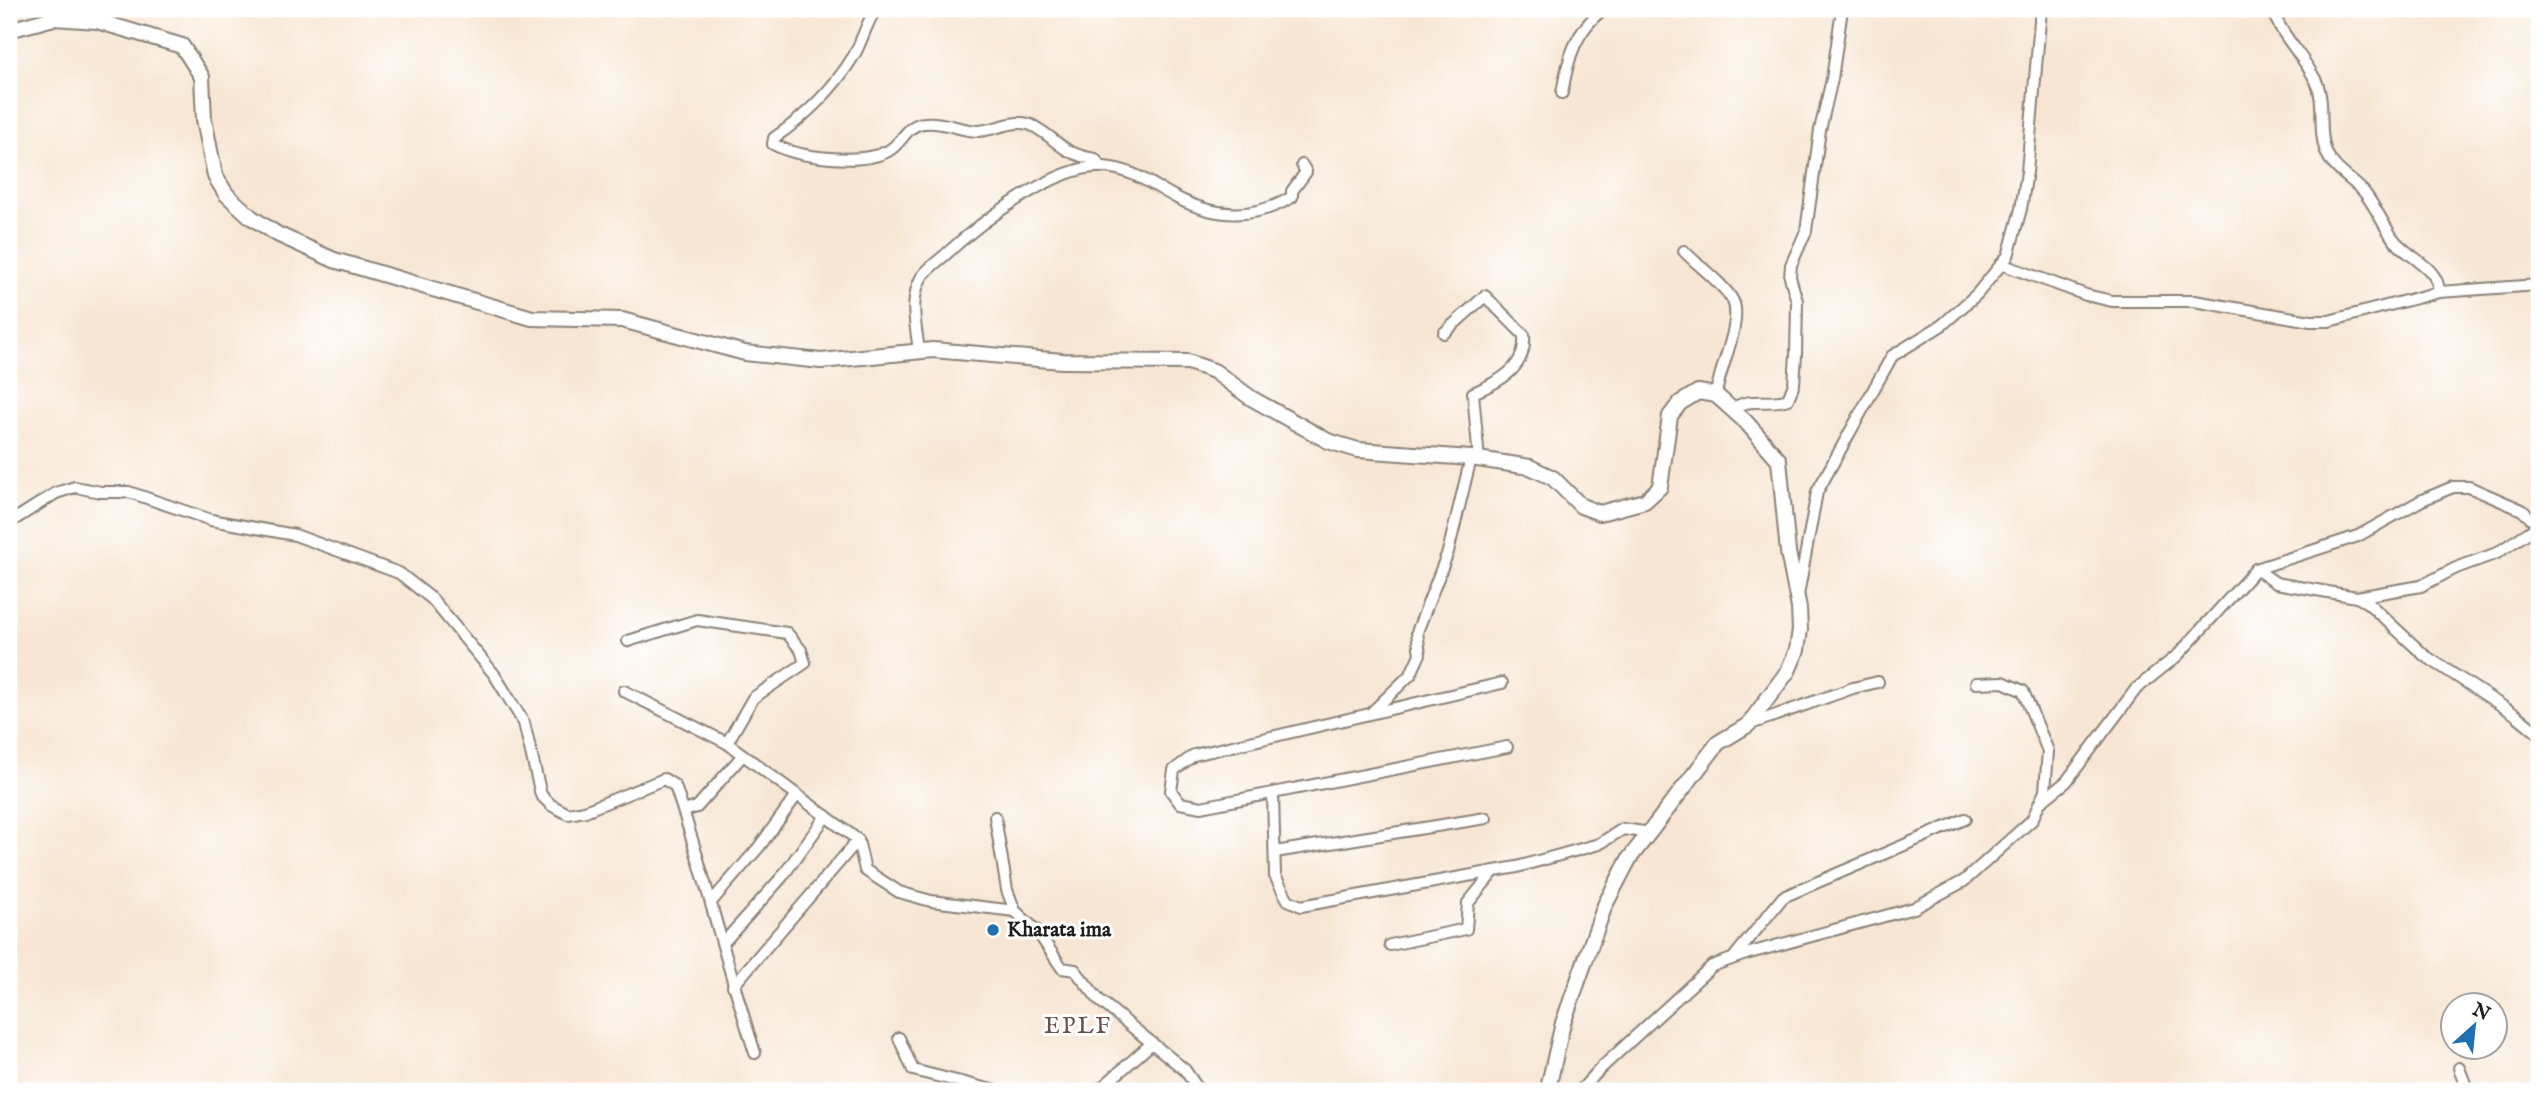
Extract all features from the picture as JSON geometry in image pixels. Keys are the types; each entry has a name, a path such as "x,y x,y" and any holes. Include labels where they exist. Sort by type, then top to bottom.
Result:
{"street":[{"path":"877,9 854,56 831,88 811,111 774,138 773,144 789,153 836,158 868,156 886,152 898,144 908,129 921,123 943,123 979,131 1018,122 1034,126 1074,155 1095,159 1101,167"},
{"path":"1562,93 1574,43 1586,23 1603,9"},
{"path":"1748,725 1788,671 1797,650 1800,630 1798,597 1788,552 1779,460 1732,409 1744,401 1777,403 1788,399 1794,384 1797,301 1790,276 1791,265 1806,231 1820,130 1832,79 1842,9"},
{"path":"1798,597 1817,492 1892,356 1942,325 1977,294 2008,256 2021,209 2040,9"},
{"path":"2272,9 2277,26 2306,62 2318,85 2322,139 2327,154 2334,165 2362,191 2393,240 2435,276 2439,292"},
{"path":"9,30 54,18 97,21 182,46 202,77 210,160 226,194 251,217 277,234 334,260 521,316 622,320 745,353 821,361 919,351 1062,361 1188,362 1214,371 1251,398 1328,441 1357,450 1475,459 1530,467 1553,478 1581,506 1600,513 1645,501 1660,487 1670,416 1680,402 1698,392 1716,395 1736,413"},
{"path":"919,351 913,299 922,276 980,223 1073,172 1101,167 1123,170 1147,179 1178,198 1235,216 1272,209 1292,197 1292,191 1306,172 1302,165"},
{"path":"1684,251 1732,299 1736,312 1718,376 1716,395"},
{"path":"2001,264 2086,295 2112,301 2194,301 2311,321 2329,321 2439,292 2539,285"},
{"path":"1371,712 1411,674 1420,654 1418,632 1448,552 1475,459 1473,393 1502,381 1511,374 1525,345 1524,335 1485,296 1444,333"},
{"path":"9,523 56,493 75,487 101,492 129,492 211,520 295,535 399,573 432,599 494,674 524,723 541,795 551,805 568,814 585,811 664,779 675,786 712,901 733,986 755,1053"},
{"path":"2040,803 2066,782 2136,689 2178,655 2256,569 2358,536 2422,500 2453,487 2469,487 2522,510 2539,526 2497,553 2456,568 2421,586 2357,597 2276,583 2256,569"},
{"path":"2357,597 2384,617 2424,655 2516,715 2539,734"},
{"path":"628,642 697,620 787,633 801,650 805,663 753,698 727,743"},
{"path":"1553,1091 1549,1084 1563,1023 1605,905 1629,859 1718,743 1748,725 1853,688 1878,682"},
{"path":"1580,1091 1601,1068 1712,967 1734,958 1914,908 1964,881 2032,820 2045,791 2048,751 2023,691 2003,682 1976,683"},
{"path":"1502,683 1194,755 1174,770 1171,791 1180,803 1201,807 1507,747"},
{"path":"624,691 727,743 858,840 865,870 899,892 931,901 1015,911"},
{"path":"684,811 697,807 743,755"},
{"path":"1273,793 1275,876 1280,891 1287,900 1301,906 1494,871 1599,844 1623,829 1651,833"},
{"path":"712,901 759,847 797,795"},
{"path":"724,942 782,877 826,816"},
{"path":"996,817 1007,890 1015,911 1037,931 1062,968 1075,970 1099,1000 1185,1070 1198,1091"},
{"path":"1275,852 1486,818"},
{"path":"1734,958 1783,897 1965,819"},
{"path":"733,986 858,840"},
{"path":"1390,945 1466,929 1468,903 1494,871"},
{"path":"899,1038 913,1070 996,1091"},
{"path":"1098,1091 1151,1044"},
{"path":"2459,1068 2468,1091"}],"place":[{"name":"Kharata ima","path":"993,930"}],"district":[{"name":"EPLF","path":"1078,1026"}]}
